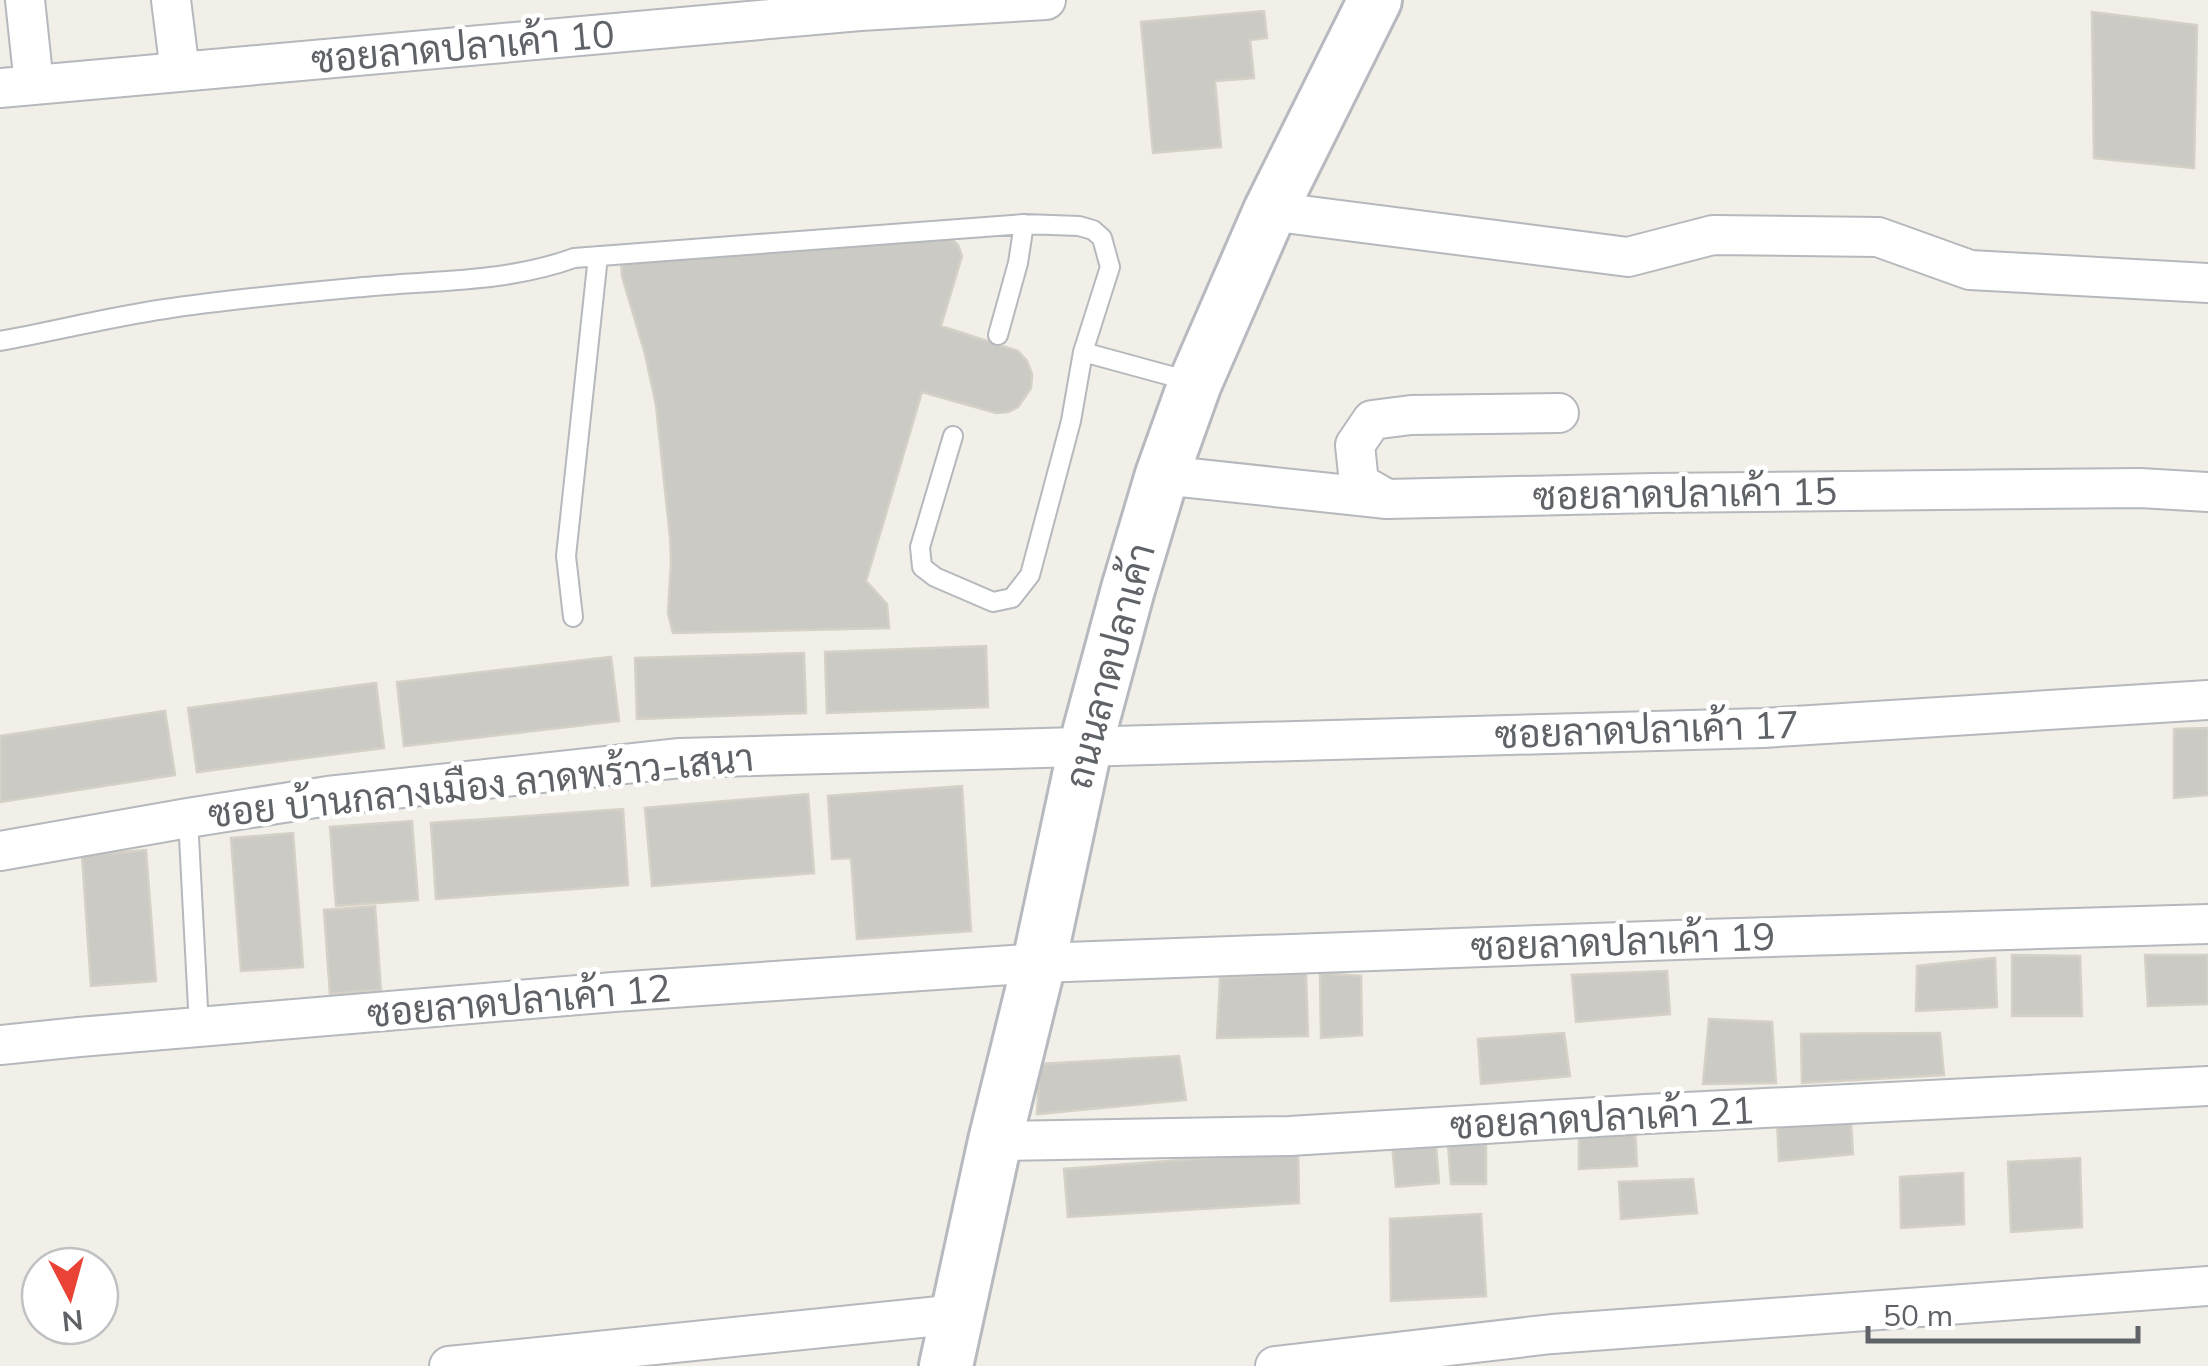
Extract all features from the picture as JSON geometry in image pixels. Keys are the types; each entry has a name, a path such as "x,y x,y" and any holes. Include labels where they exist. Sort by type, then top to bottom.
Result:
{"main road":[{"name":"ถนนลาดปลาเค้า","path":"946,1366 1084,748 1162,475 1196,383 1270,211 1375,0"}],"street":[{"path":"17,86 24,0"},
{"path":"171,0 180,72"},
{"name":"ซอยลาดปลาเค้า 10","path":"17,86 180,72 672,15 1046,0"},
{"path":"1270,211 1628,256 1713,235 1878,238 1970,270 2208,283"},
{"path":"1387,499 1358,482 1355,445 1372,420 1411,415 1558,413"},
{"name":"ซอยลาดปลาเค้า 15","path":"1162,475 1387,499 2121,488 2208,492"},
{"name":"ซอยลาดปลาเค้า 17","path":"1084,748 1763,728 2208,700"},
{"name":"ซอย บ้านกลางเมือง ลาดพร้าว-เสนา","path":"0,851 328,796 680,758 1084,748"},
{"name":"ซอยลาดปลาเค้า 19","path":"1038,963 2208,924"},
{"name":"ซอยลาดปลาเค้า 12","path":"0,1045 614,992 1038,963"},
{"name":"ซอยลาดปลาเค้า 21","path":"995,1141 1290,1136 2208,1086"},
{"path":"1275,1366 1552,1334 2208,1286"},
{"path":"449,1366 959,1314"}],"lane":[{"path":"998,336 1024,224"},
{"path":"0,341 165,309 364,286 510,276 574,258 1024,224 1093,230 1102,238 1110,267 1083,352 1072,422 1030,575 1012,598 993,602 934,577 922,567 920,547 953,436"},
{"path":"573,617 566,556 598,256"},
{"path":"1083,352 1196,383"},
{"path":"188,818 198,1027"}],"building":[{"path":"1264,11 1267,38 1250,40 1254,78 1215,81 1221,147 1153,153 1141,22"},
{"path":"2092,12 2197,25 2194,168 2094,158"},
{"path":"949,237 962,256 941,326 1018,351 1032,374 1031,388 1018,407 996,413 922,392 866,581 887,604 889,628 673,633 668,613 670,537 656,405 622,276 621,256"},
{"path":"986,646 988,707 827,713 825,652"},
{"path":"804,653 806,713 637,719 635,658"},
{"path":"611,657 619,721 404,746 397,682"},
{"path":"376,683 384,748 197,772 188,708"},
{"path":"165,711 175,775 0,802 0,736"},
{"path":"2208,728 2208,795 2174,798 2174,729"},
{"path":"962,786 971,931 857,939 851,858 832,859 828,796"},
{"path":"808,794 814,873 652,886 645,808"},
{"path":"623,809 628,885 436,899 431,823"},
{"path":"412,821 418,900 336,906 330,827"},
{"path":"293,833 303,967 241,971 231,838"},
{"path":"146,850 156,981 91,986 82,855"},
{"path":"375,906 381,990 330,994 324,910"},
{"path":"2012,955 2080,956 2082,1016 2012,1016"},
{"path":"2145,955 2208,955 2208,1004 2148,1006"},
{"path":"1995,958 1997,1007 1916,1011 1917,966"},
{"path":"1667,971 1670,1014 1576,1022 1572,975"},
{"path":"1306,973 1308,1036 1217,1038 1220,978"},
{"path":"1320,973 1361,976 1362,1035 1321,1038"},
{"path":"1709,1019 1772,1022 1776,1083 1703,1084"},
{"path":"1564,1033 1570,1076 1481,1084 1478,1039"},
{"path":"1940,1033 1944,1075 1802,1083 1801,1034"},
{"path":"1179,1056 1186,1100 1037,1114 1040,1064"},
{"path":"1777,1121 1851,1122 1853,1154 1779,1161"},
{"path":"1635,1127 1637,1166 1579,1169 1579,1130"},
{"path":"1486,1143 1486,1184 1451,1184 1448,1144"},
{"path":"1392,1144 1436,1145 1439,1183 1396,1187"},
{"path":"1298,1151 1299,1203 1068,1217 1064,1169"},
{"path":"2080,1158 2082,1227 2011,1232 2008,1162"},
{"path":"1963,1173 1964,1224 1901,1228 1900,1177"},
{"path":"1693,1179 1697,1213 1621,1219 1619,1182"},
{"path":"1481,1214 1486,1296 1391,1301 1390,1219"}]}
